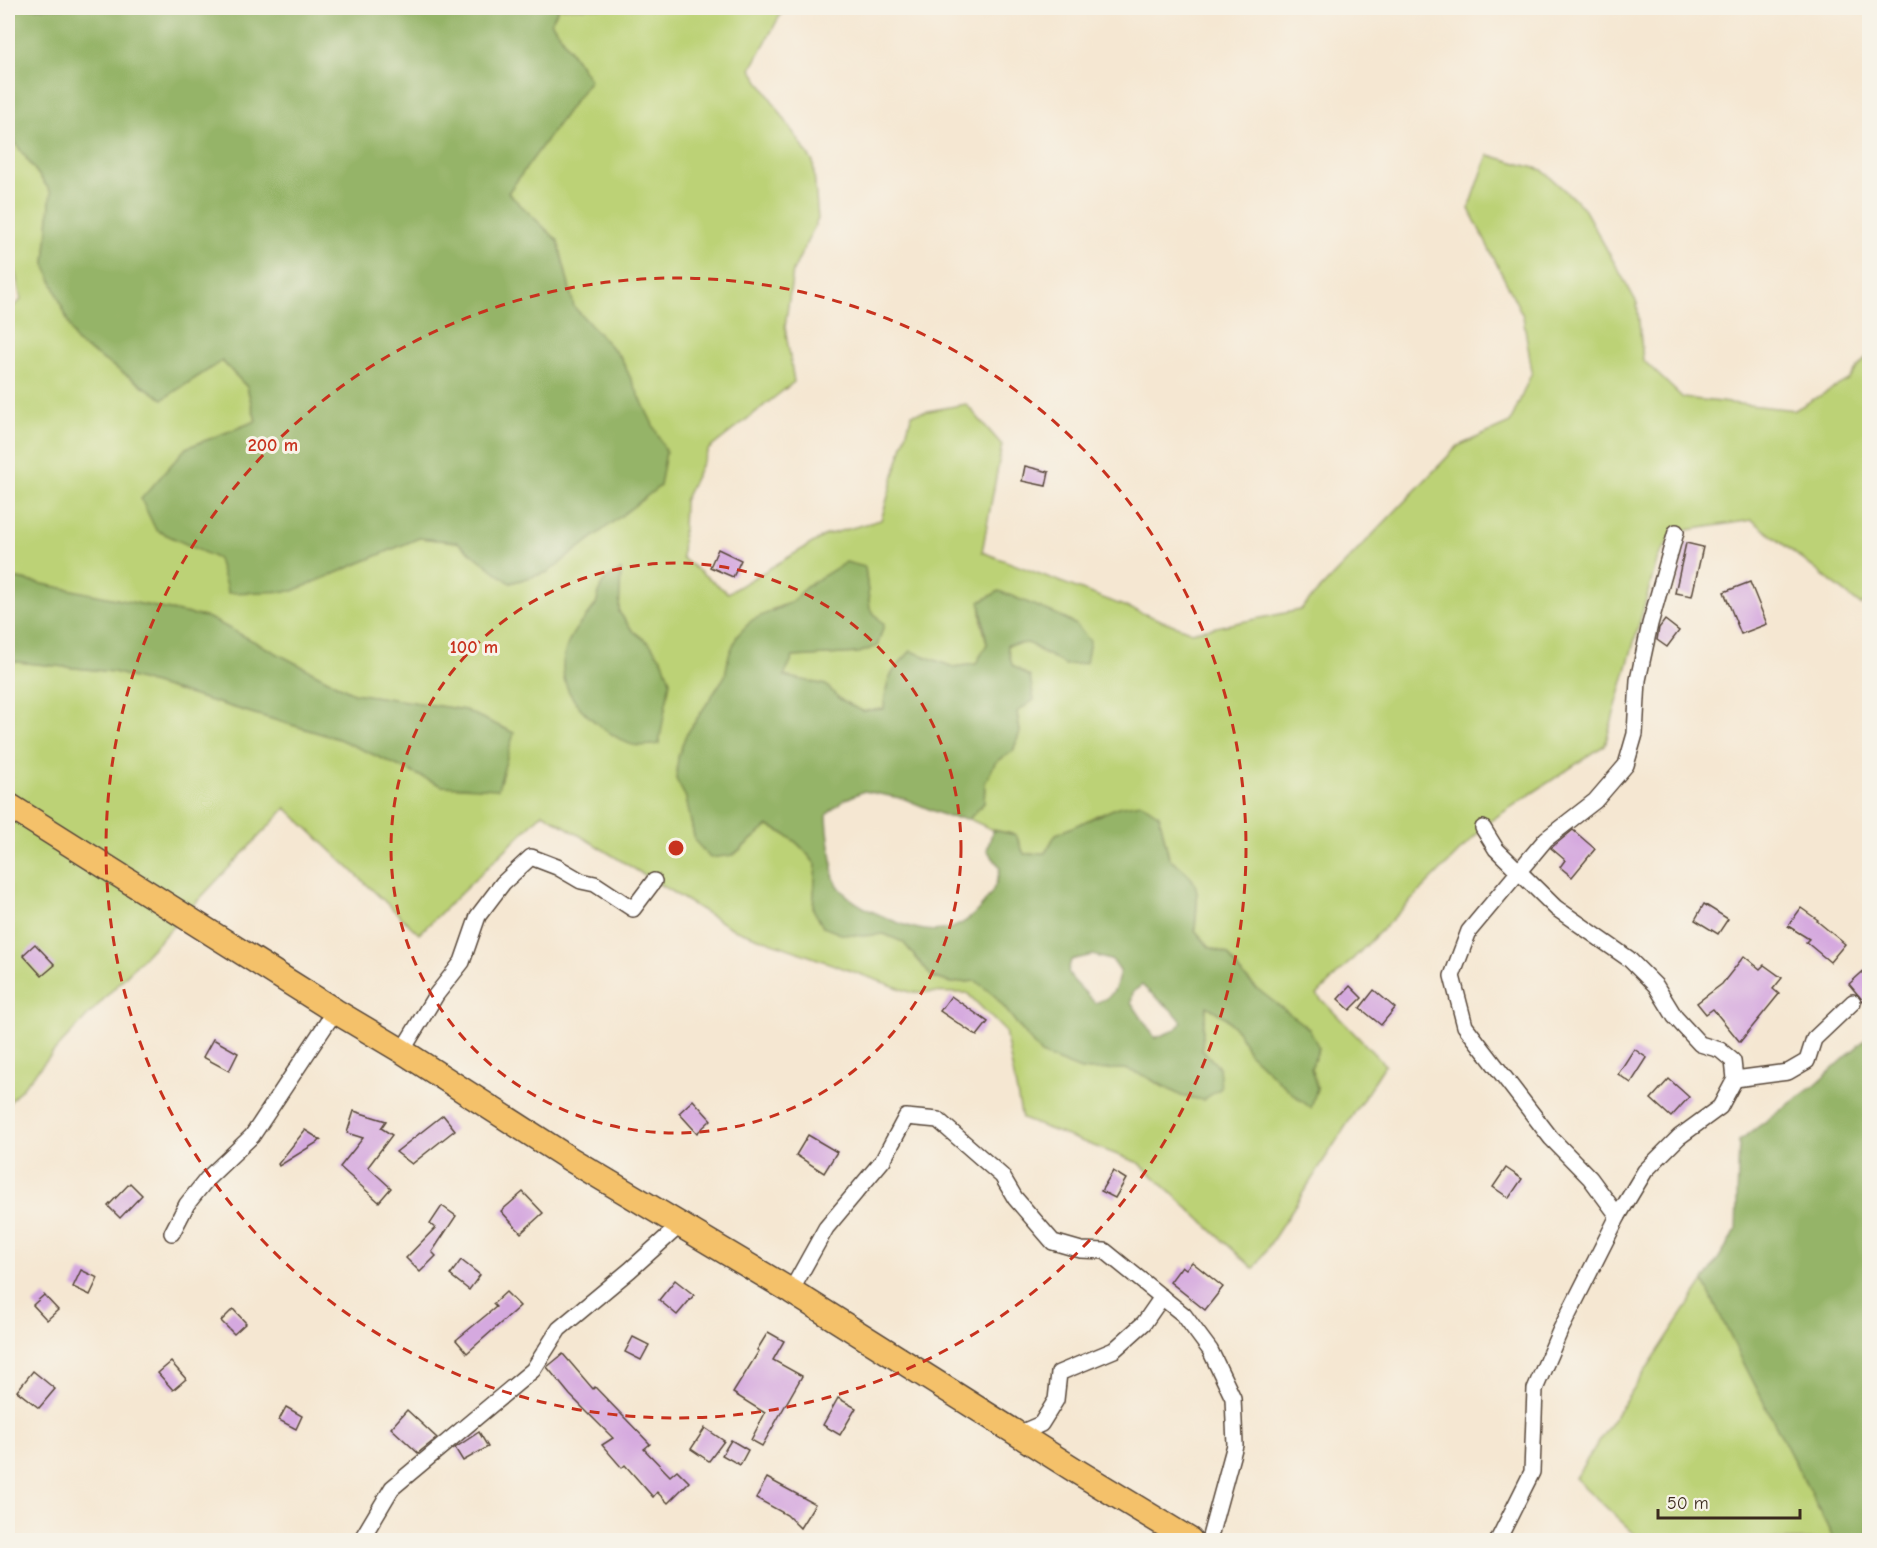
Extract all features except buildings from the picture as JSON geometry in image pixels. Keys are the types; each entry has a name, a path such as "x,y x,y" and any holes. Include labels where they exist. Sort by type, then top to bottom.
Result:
{"main road":[{"path":"8,805 402,1051 570,1159 791,1291 1190,1540"}],"street":[{"path":"1618,1216 1590,1178 1551,1138 1465,1026 1452,976 1469,931 1546,838 1595,801 1626,765 1635,734 1638,680 1650,624 1676,532"},
{"path":"1483,828 1496,849 1556,908 1629,958 1656,986 1675,1017 1700,1044 1720,1050 1733,1061 1735,1079 1720,1107 1679,1137 1645,1171 1618,1216 1560,1331 1535,1389 1532,1472 1498,1540"},
{"path":"402,1051 436,995 462,962 478,916 503,883 531,857 557,867 581,881 595,884 633,909 654,881"},
{"path":"1735,1079 1788,1072 1807,1061 1814,1039 1853,1002"},
{"path":"172,1233 187,1204 207,1179 252,1136 335,1011"},
{"path":"791,1291 826,1228 883,1160 906,1117 939,1120 1002,1176 1015,1198 1053,1242 1081,1250 1105,1251 1184,1315 1210,1350 1233,1398 1235,1445 1209,1540"},
{"path":"361,1540 392,1488 534,1370 559,1329 679,1226"},
{"path":"1018,1434 1041,1424 1056,1400 1059,1373 1114,1350 1144,1323 1162,1297"}],"green space":[{"path":"8,8 559,8 551,22 590,80 508,193 558,241 574,307 621,358 666,452 660,486 548,572 510,583 457,542 419,538 293,591 228,593 218,559 156,530 141,499 186,448 256,421 247,387 222,361 163,399 76,342 45,264 51,192 8,133"},
{"path":"559,8 784,8 751,69 813,162 818,219 793,271 785,327 794,382 709,449 684,501 682,558 728,593 826,535 881,520 912,414 966,404 1002,445 982,552 1192,632 1300,610 1458,446 1510,423 1532,372 1523,316 1469,209 1488,155 1542,170 1583,207 1637,303 1643,360 1683,398 1795,410 1848,380 1869,354 1869,599 1861,605 1752,520 1675,532 1658,557 1605,745 1490,821 1317,995 1385,1065 1254,1269 1139,1163 1022,1119 1005,1031 967,993 910,992 731,928 543,813 419,934 286,808 58,1047 8,1104 8,661 114,672 339,739 443,786 465,710 353,693 209,618 8,577 8,311 21,300 8,238 8,133 51,192 45,264 222,361 247,387 256,421 186,448 156,530 293,591 419,538 457,542 511,583 548,572 621,358 574,307 558,241 507,193 590,80 551,22","holes":["865,568 870,609 884,625 877,646 858,653 792,657 784,676 825,685 841,700 862,711 884,709 890,677 911,651 953,667 976,664 987,644 980,602 999,591 1058,615 1076,625 1046,655 1028,643 1006,645 1012,665 1030,677 1017,712 1020,732 1013,751 995,763 985,783 984,803 969,819 993,830 1016,835 1024,854 1045,853 1056,834 1097,815 1159,815 1169,858 1188,874 1196,888 1195,930 1209,947 1228,954 1240,972 1319,1048 1311,1068 1317,1088 1249,1053 1239,1033 1225,1017 1207,1006 1202,1050 1219,1067 1163,1087 1145,1076 1125,1069 1081,1070 1041,1054 995,996 976,981 952,983 933,977 903,942 884,934 862,936 813,909 816,865 795,841 783,833 768,826 734,855 695,841 686,798 685,737 726,676 729,655 771,610 792,602 807,586","620,571 619,612 632,630 650,645 663,661 570,639"]},
{"path":"846,562 865,567 870,609 884,625 877,646 859,653 793,657 784,676 826,685 841,700 862,711 884,709 890,677 911,651 953,667 976,664 987,644 980,602 999,591 1058,615 1076,625 1090,641 1086,663 1065,665 1028,643 1007,645 1012,665 1030,677 1034,700 1017,712 1020,732 1013,751 995,763 985,783 984,803 969,819 948,817 905,799 864,791 844,800 827,814 833,876 842,891 860,905 893,921 920,929 945,930 969,919 980,908 998,879 1000,867 987,850 993,830 1016,835 1024,854 1045,853 1056,834 1118,807 1141,803 1159,815 1169,858 1194,881 1197,896 1195,930 1209,947 1228,954 1240,972 1256,988 1309,1029 1319,1048 1311,1068 1317,1088 1311,1108 1249,1053 1239,1033 1225,1017 1207,1006 1202,1050 1219,1067 1221,1088 1203,1100 1181,1096 1145,1076 1125,1069 1081,1070 1041,1054 995,996 976,981 952,983 932,977 903,942 884,934 862,936 841,934 823,927 813,909 816,865 800,846 783,833 768,826 733,855 710,858 695,841 686,798 676,779 678,757 685,737 725,676 729,655 737,636 752,620 792,602 807,586","holes":["1093,955 1113,961 1120,971 1113,992 1095,1003 1073,980 1068,971 1071,960","1142,985 1178,1016 1182,1022 1175,1030 1155,1038 1131,1002 1133,992"]},
{"path":"621,570 619,612 632,630 650,644 663,661 670,681 659,744 642,746 630,744 604,729 575,701 564,679 565,653 572,635 595,606 602,584"},
{"path":"8,577 209,618 353,693 465,710 514,733 498,789 442,786 339,739 114,672 8,661"},
{"path":"1869,1036 1869,1540 1834,1540 1704,1281 1736,1231 1739,1141 1815,1085"},
{"path":"1704,1281 1834,1540 1641,1540 1575,1478"}]}
